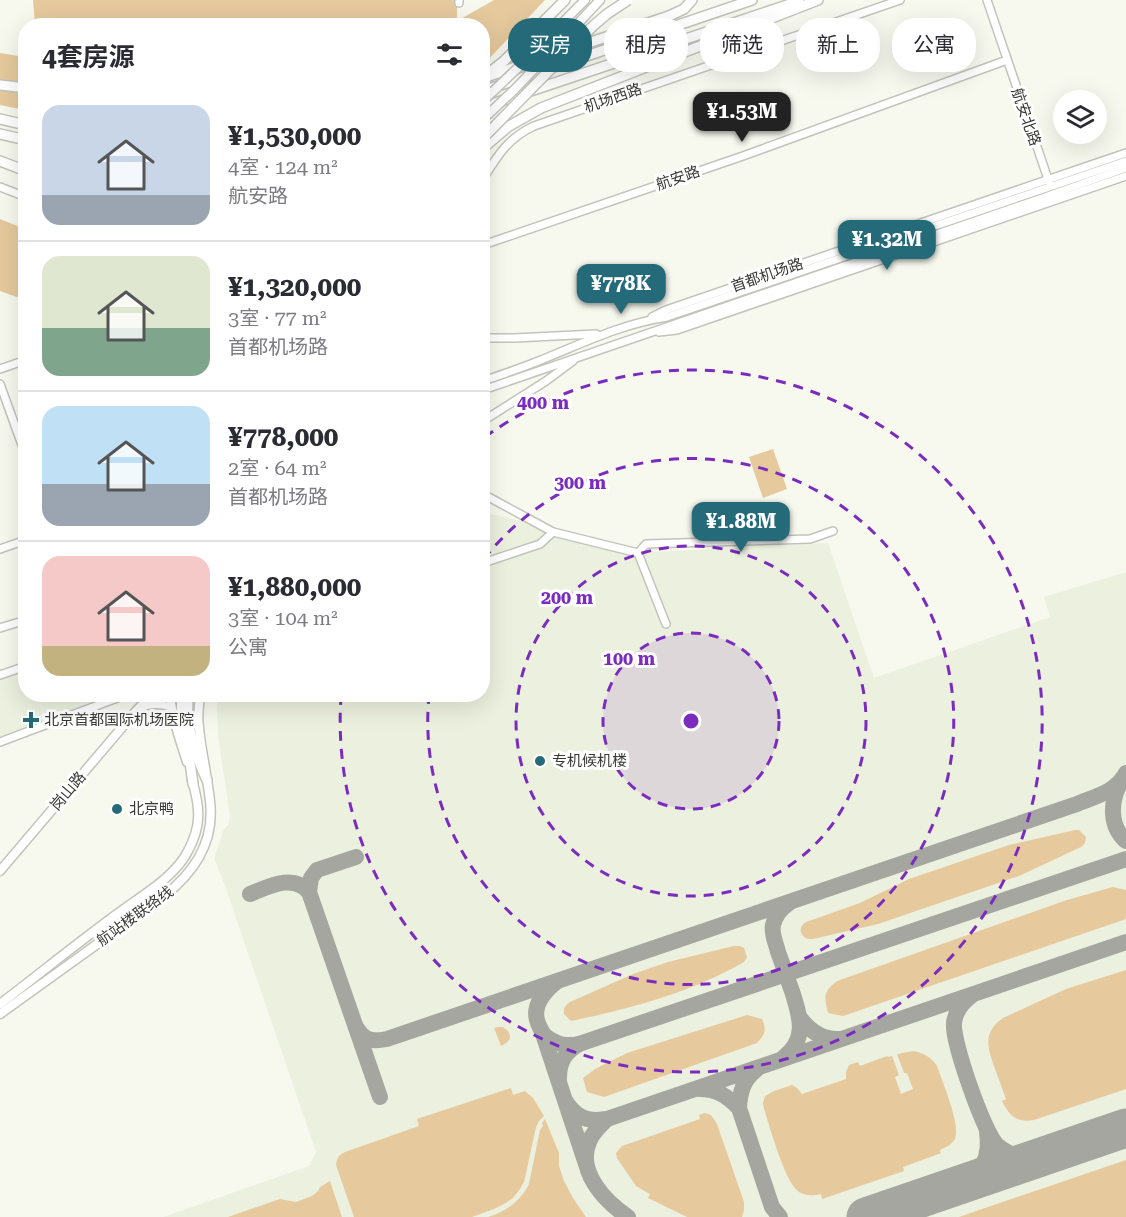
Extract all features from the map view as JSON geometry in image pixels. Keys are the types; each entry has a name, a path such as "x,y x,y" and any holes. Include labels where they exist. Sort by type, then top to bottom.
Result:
{"highway":[{"path":"490,72 565,0"},
{"path":"490,131 593,26 628,0"},
{"path":"490,75 678,13 692,0"},
{"path":"490,89 752,0"},
{"path":"490,105 802,0"},
{"path":"490,142 509,126 542,108 818,0"},
{"path":"0,84 18,87"},
{"path":"0,119 18,123"},
{"path":"0,134 18,138"},
{"path":"0,161 18,168"},
{"path":"181,702 180,710 207,780"},
{"path":"188,702 185,724 193,784"}],"main road":[{"path":"490,94 585,0"},
{"path":"490,112 600,0"},
{"name":"岗山路","path":"0,871 145,702"},
{"name":"航站楼联络线","path":"0,1004 164,879 180,864 189,850 197,828 198,804 171,702"},
{"name":"航站楼联络线","path":"0,1014 164,896 189,873 203,849 209,830 210,802 198,716 200,702"}],"street":[{"name":"机场西路","path":"490,167 507,143 534,126 900,0"},
{"name":"航安北路","path":"987,0 1052,190"},
{"name":"航安路","path":"490,243 743,156 1007,60"},
{"name":"首都机场路","path":"1052,190 1126,153"},
{"name":"首都机场路","path":"490,388 648,334 1052,190 1126,161"},
{"name":"首都机场路","path":"490,379 534,363 602,334 647,320 666,310 1126,168"},
{"name":"首都机场路","path":"1052,190 1126,176"},
{"path":"0,187 18,194"},
{"name":"首都机场路","path":"490,338 602,334"},
{"path":"602,334 606,348"},
{"path":"490,417 546,381 579,356"},
{"path":"0,369 18,363"},
{"path":"0,384 18,434"},
{"path":"490,498 553,532 638,553"},
{"path":"638,553 646,544 810,539 833,531"},
{"path":"490,561 540,544 553,532"},
{"path":"0,549 18,543"},
{"path":"638,553 666,624"},
{"path":"0,628 18,622"},
{"path":"0,675 18,669"},
{"path":"0,742 106,702"},
{"path":"136,711 152,705 171,707"}],"shaded area":[{"path":"33,0 457,0 457,18 34,18"},
{"path":"494,0 545,0 528,18 508,18 508,39 490,58 490,18 462,18"},
{"path":"0,53 18,56 18,109 0,105"},
{"path":"0,219 18,226 18,297 0,291"},
{"path":"773,449 787,489 763,498 749,457"},
{"path":"490,514 652,552 828,543 874,678 1050,617 1044,597 1126,572 1126,1217 163,1217 309,1166 316,1152 214,858 230,817 218,735 217,703 490,702"},
{"name":"北京首都国际机场医院","path":"18,666 18,702 114,702 0,741 0,672"},
{"path":"1079,830 1086,837 1081,847 1019,876 878,924 813,939 805,938 801,933 801,927 806,922 860,903 909,879 1009,845"},
{"path":"1113,887 1126,890 1126,919 843,1016 828,1013 826,995 829,988 837,981 1067,900"},
{"path":"734,946 744,948 747,957 744,962 682,991 638,1005 571,1021 564,1014 565,1007 570,1002 633,974 668,962"},
{"path":"1126,970 1126,1089 1034,1120 1014,1117 1002,1101 1006,1099 988,1046 992,1029 1003,1018 1066,989"},
{"path":"747,1015 762,1019 764,1023 764,1032 757,1043 604,1097 587,1092 583,1078 595,1069 627,1053"},
{"path":"503,1027 510,1035 509,1040 501,1046 494,1028"},
{"path":"913,1051 927,1056 937,1066 953,1114 956,1132 954,1141 940,1150 941,1153 903,1167 904,1171 822,1199 821,1194 810,1195 799,1192 788,1178 778,1154 764,1109 765,1096 792,1085 802,1094 846,1079 849,1065 858,1062 860,1066 887,1056 892,1056 899,1075 895,1077 901,1094 913,1089 897,1054"},
{"path":"511,1088 513,1095 525,1091 533,1098 544,1116 536,1127 524,1182 513,1198 494,1209 472,1217 354,1217 336,1165 341,1154 419,1126 417,1119"},
{"path":"705,1113 711,1115 717,1124 744,1202 742,1217 687,1217 648,1198 650,1194 636,1186 617,1158 616,1153 622,1146 700,1119 699,1115"},
{"path":"545,1119 559,1153 559,1166 564,1181 586,1217 488,1217 512,1205 529,1184 540,1130"},
{"path":"1126,1160 1126,1217 959,1217"},
{"path":"330,1181 342,1217 228,1217 280,1199 296,1202 312,1196"}],"taxiway":[{"path":"356,1027 362,1035 369,1039 387,1039 1077,804 1111,789 1126,773"},
{"path":"1121,782 1117,789 1113,813 1116,828 1126,841"},
{"path":"356,857 317,870 311,878 309,892 380,1097"},
{"path":"579,1044 1126,859"},
{"path":"250,894 272,885 288,882 303,886 309,892"},
{"path":"783,1058 796,1043 800,1027 795,1001 773,932 777,915 789,903"},
{"path":"566,1102 583,1118 607,1119 1126,942"},
{"path":"556,982 544,994 538,1004 536,1014 586,1164"},
{"path":"971,996 956,1015 955,1033 963,1066 991,1137 1008,1153 1026,1157 1045,1156"},
{"path":"800,1018 817,1034 839,1039"},
{"path":"543,1034 560,1044 579,1044 564,1058 559,1078"},
{"path":"756,1070 743,1087 739,1108 772,1207 780,1217"},
{"path":"700,1089 712,1090 721,1094 739,1108"},
{"path":"607,1119 590,1139 586,1153 587,1164 595,1185 628,1217"},
{"path":"957,1186 979,1170 983,1164 988,1150 987,1131"},
{"path":"868,1217 878,1213"}],"runway":[{"path":"866,1217 1126,1128"}],"place":[{"name":"北京首都国际机场医院","path":"31,720"},
{"name":"专机候机楼","path":"540,761"},
{"name":"北京鸭","path":"117,809"}]}
